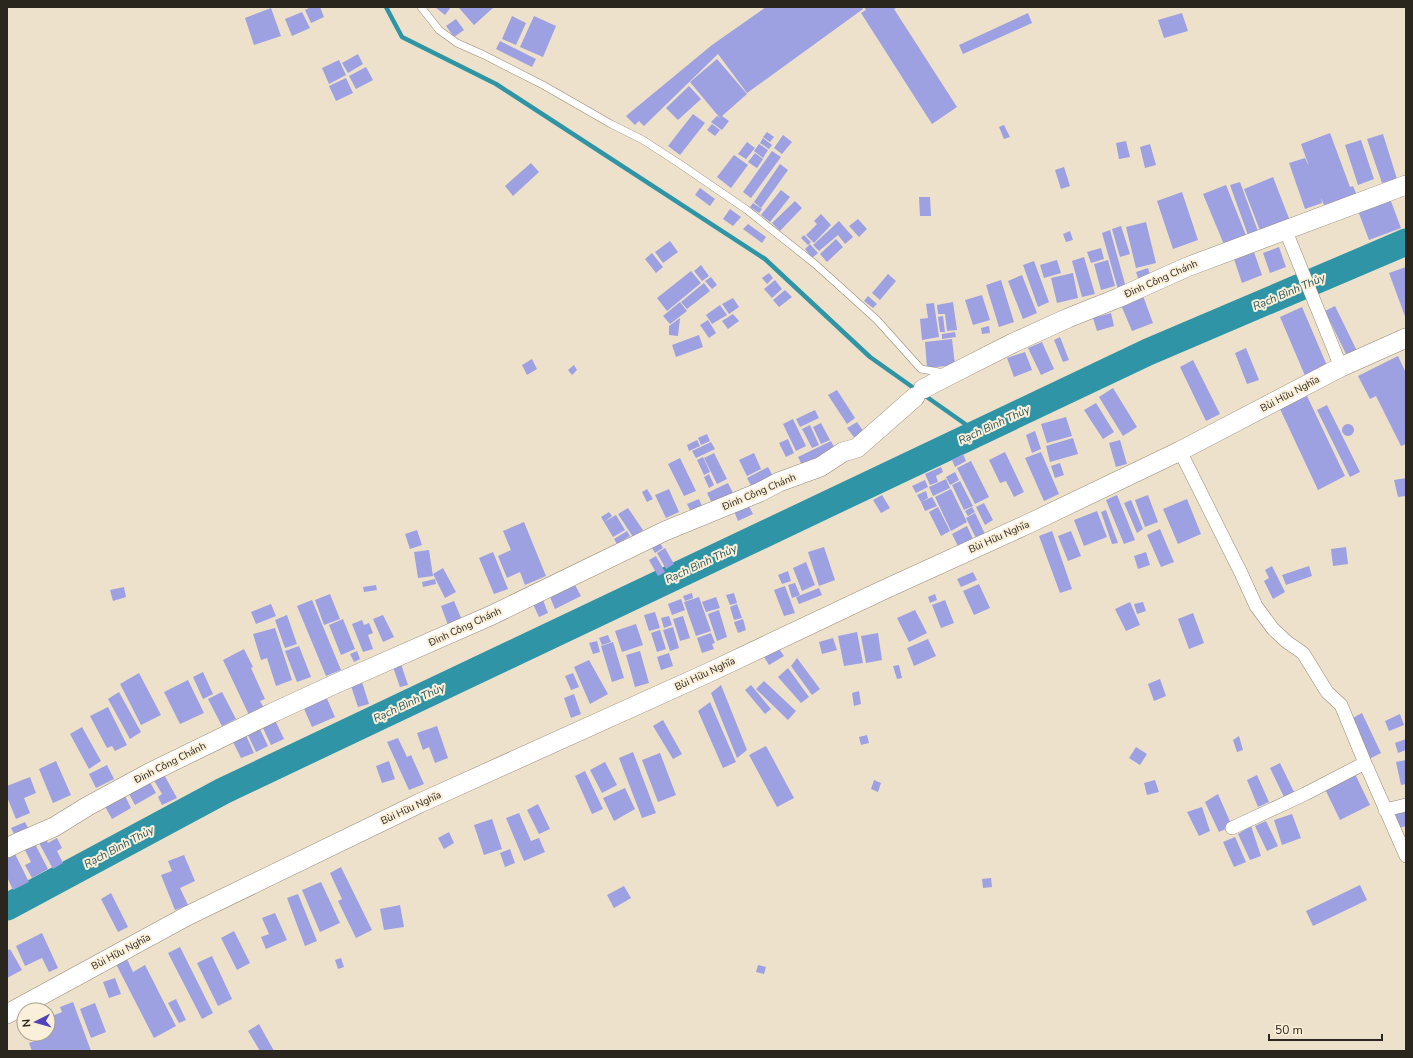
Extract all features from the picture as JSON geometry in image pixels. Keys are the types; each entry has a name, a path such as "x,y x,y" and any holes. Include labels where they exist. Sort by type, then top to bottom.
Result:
{"main road":[{"name":"Đinh Công Chánh","path":"7,848 54,827 88,806 149,773 328,687 492,615 665,531 760,492 778,482 820,467 844,452 857,448 919,393 951,374 1013,343 1068,318 1118,298 1187,266 1406,185"},
{"name":"Bùi Hữu Nghĩa","path":"7,1014 188,916 413,807 710,672 881,590 1030,523 1180,451 1341,367 1406,338"}],"street":[{"path":"1285,229 1341,367"},
{"path":"1180,451 1256,606 1273,629 1287,642 1303,653 1327,692 1341,705 1406,856"},
{"path":"1232,828 1305,794 1365,763"},
{"path":"1385,810 1406,805"}],"lane":[{"path":"421,7 439,30 457,43 484,55 643,140 747,210 815,264 877,320 921,369 951,374"}],"building":[{"path":"311,7 320,7 324,17 311,23 305,10"},
{"path":"435,7 451,7 445,15"},
{"path":"494,7 474,25 459,8"},
{"path":"766,7 862,7 863,9 747,93 718,54 644,126 639,121 635,125 626,116 712,45"},
{"path":"864,7 898,7 894,9 957,107 932,124 861,13 866,10"},
{"path":"271,8 281,36 254,45 245,18"},
{"path":"302,12 310,28 292,36 285,19"},
{"path":"1028,13 1032,23 963,54 959,45"},
{"path":"1182,13 1188,31 1164,38 1158,20"},
{"path":"512,16 526,23 516,45 502,39"},
{"path":"534,16 556,26 543,57 520,47"},
{"path":"456,19 464,30 454,37 446,26"},
{"path":"500,41 536,59 532,67 496,49"},
{"path":"358,54 363,64 348,73 342,63"},
{"path":"717,59 747,94 722,116 729,121 722,130 711,122 717,116 720,118 690,82"},
{"path":"339,60 346,75 329,84 322,68"},
{"path":"366,67 373,80 356,89 349,76"},
{"path":"346,78 353,93 336,101 329,86"},
{"path":"689,86 701,99 678,120 666,108"},
{"path":"693,114 705,123 680,155 668,146"},
{"path":"712,124 720,130 715,136 707,130"},
{"path":"1004,125 1010,137 1004,139 999,127"},
{"path":"767,132 774,137 770,142 763,137"},
{"path":"1330,133 1350,187 1353,186 1358,198 1326,210 1321,198 1322,203 1305,209 1289,163 1305,158 1309,166 1301,144"},
{"path":"1383,134 1397,179 1382,183 1367,139"},
{"path":"783,135 792,142 782,154 774,148"},
{"path":"763,138 772,145 769,149 760,143"},
{"path":"1361,140 1374,179 1358,185 1345,145"},
{"path":"1126,141 1130,157 1119,159 1116,143"},
{"path":"747,142 755,148 746,159 738,154"},
{"path":"759,144 768,150 763,158 754,151"},
{"path":"1150,144 1156,165 1145,168 1140,147"},
{"path":"772,151 781,157 751,198 743,192"},
{"path":"755,153 763,159 757,168 748,162"},
{"path":"734,155 748,165 731,188 717,177"},
{"path":"531,163 539,172 513,196 505,186"},
{"path":"780,164 788,170 761,208 754,202"},
{"path":"1064,167 1070,186 1061,189 1055,170"},
{"path":"1273,177 1290,221 1261,233 1244,189"},
{"path":"1240,182 1259,234 1249,238 1230,185"},
{"path":"1226,185 1247,238 1225,247 1203,194"},
{"path":"700,188 715,199 710,206 695,195"},
{"path":"781,190 790,197 770,222 761,215"},
{"path":"1182,192 1198,240 1173,249 1157,201"},
{"path":"1389,196 1401,228 1369,240 1357,208"},
{"path":"919,197 930,197 931,216 920,216"},
{"path":"795,201 802,208 780,231 772,223"},
{"path":"753,203 762,209 759,213 750,207"},
{"path":"730,209 741,217 733,226 723,219"},
{"path":"821,214 831,225 814,243 806,235 817,224 814,221"},
{"path":"858,219 867,229 859,237 849,226"},
{"path":"839,221 853,237 845,244 838,235 819,251 813,245"},
{"path":"1146,222 1156,263 1136,268 1126,227"},
{"path":"748,224 766,237 762,243 743,229"},
{"path":"1121,226 1130,254 1120,257 1112,229"},
{"path":"1110,230 1127,291 1119,293 1102,233"},
{"path":"1070,231 1073,240 1066,242 1063,234"},
{"path":"804,235 811,242 808,245 801,238"},
{"path":"836,239 843,247 827,262 820,254"},
{"path":"670,241 678,252 663,263 655,252"},
{"path":"810,244 818,253 812,258 805,249"},
{"path":"1279,247 1286,267 1270,273 1263,253"},
{"path":"1101,248 1104,259 1091,263 1087,252"},
{"path":"1254,252 1262,275 1242,283 1234,259"},
{"path":"652,253 663,267 656,273 645,259"},
{"path":"1084,257 1095,294 1082,297 1072,261"},
{"path":"1057,260 1061,273 1044,278 1040,265"},
{"path":"1108,260 1115,286 1101,290 1094,264"},
{"path":"1034,261 1049,302 1038,307 1023,265"},
{"path":"701,265 709,276 702,281 694,271"},
{"path":"1406,267 1406,319 1389,273"},
{"path":"1148,268 1152,281 1140,284 1136,272"},
{"path":"691,271 701,283 667,311 657,298"},
{"path":"769,273 773,278 767,284 762,278"},
{"path":"1073,273 1078,298 1057,303 1051,278"},
{"path":"888,274 896,281 880,300 872,293"},
{"path":"1022,275 1037,313 1023,319 1008,281"},
{"path":"711,277 717,285 712,289 705,281"},
{"path":"775,280 782,289 772,298 764,289"},
{"path":"1001,280 1014,322 999,327 986,285"},
{"path":"704,283 710,291 687,309 681,302"},
{"path":"785,290 792,297 779,307 773,300"},
{"path":"982,295 990,320 973,325 965,300"},
{"path":"868,296 877,304 873,308 864,301"},
{"path":"1143,296 1153,323 1132,331 1121,305"},
{"path":"733,298 739,307 729,314 722,304"},
{"path":"680,302 687,311 670,324 663,316"},
{"path":"953,302 957,330 947,331 945,314 938,314 937,305"},
{"path":"934,303 939,337 922,340 920,319 928,318 926,304"},
{"path":"720,305 727,315 712,324 706,315"},
{"path":"1335,306 1357,351 1347,356 1325,311"},
{"path":"1302,307 1328,368 1306,378 1280,317"},
{"path":"1111,313 1114,326 1097,331 1093,318"},
{"path":"733,314 739,321 728,329 722,321"},
{"path":"943,316 945,332 940,332 938,317"},
{"path":"680,318 678,336 669,335 669,326"},
{"path":"708,320 716,333 709,338 700,325"},
{"path":"989,326 990,333 982,334 981,328"},
{"path":"955,332 956,337 942,339 942,334"},
{"path":"699,335 703,347 676,357 672,345"},
{"path":"1060,337 1069,360 1063,362 1054,340"},
{"path":"952,339 955,365 927,368 925,342"},
{"path":"1042,342 1054,369 1041,375 1028,348"},
{"path":"1246,348 1259,380 1247,384 1235,353"},
{"path":"1025,352 1032,370 1014,377 1007,358"},
{"path":"1398,356 1406,373 1406,444 1401,446 1376,396 1370,399 1358,376"},
{"path":"532,359 537,369 527,375 522,365"},
{"path":"1193,360 1220,414 1206,421 1180,367"},
{"path":"574,365 577,370 572,375 568,370"},
{"path":"1113,388 1137,427 1123,436 1099,397"},
{"path":"837,390 855,418 847,424 828,395"},
{"path":"1307,396 1345,476 1318,490 1280,409"},
{"path":"1096,403 1114,432 1103,439 1084,410"},
{"path":"1327,405 1360,472 1350,477 1317,410"},
{"path":"815,410 819,418 800,427 796,419"},
{"path":"1066,417 1072,436 1047,443 1041,424"},
{"path":"793,419 806,446 796,451 783,424"},
{"path":"857,422 866,435 857,441 847,428"},
{"path":"821,423 830,440 821,444 813,427"},
{"path":"1346,424 1350,424 1354,430 1350,436 1346,436 1342,432 1342,428"},
{"path":"810,425 819,445 812,448 802,429"},
{"path":"1035,431 1041,449 1032,453 1026,435"},
{"path":"707,434 710,441 701,445 698,438"},
{"path":"1073,438 1078,454 1050,462 1046,446"},
{"path":"788,439 794,453 786,457 779,443"},
{"path":"697,440 700,446 689,451 687,445"},
{"path":"1120,440 1127,464 1116,467 1109,443"},
{"path":"831,441 837,453 804,469 798,457"},
{"path":"711,442 715,449 696,458 692,451"},
{"path":"1005,452 1024,492 1014,497 1006,481 1000,483 989,460"},
{"path":"1041,452 1059,494 1044,501 1025,458"},
{"path":"714,453 727,479 717,484 704,458"},
{"path":"754,453 761,469 747,476 739,460"},
{"path":"963,454 966,461 955,467 952,460"},
{"path":"703,457 710,472 704,475 697,460"},
{"path":"680,458 696,491 684,496 668,464"},
{"path":"971,461 989,497 975,504 957,468"},
{"path":"1060,463 1064,475 1055,478 1051,466"},
{"path":"768,467 775,480 754,491 747,478"},
{"path":"941,467 943,472 936,476 938,482 930,485 925,474"},
{"path":"955,472 959,480 950,485 946,477"},
{"path":"709,474 714,485 709,488 704,477"},
{"path":"1406,478 1406,496 1398,497 1394,480"},
{"path":"946,479 950,488 933,496 929,487"},
{"path":"925,480 928,487 916,493 912,486"},
{"path":"960,481 973,506 964,510 952,485"},
{"path":"728,483 733,493 712,503 707,493"},
{"path":"647,489 653,499 647,502 642,492"},
{"path":"669,489 679,512 666,518 655,495"},
{"path":"951,489 967,522 951,531 935,497"},
{"path":"926,491 928,498 921,502 917,495"},
{"path":"882,495 890,508 881,513 873,500"},
{"path":"1117,495 1135,540 1124,544 1106,500"},
{"path":"1148,495 1158,522 1145,527 1135,500"},
{"path":"932,497 937,506 925,511 921,502"},
{"path":"699,499 702,506 691,512 687,504"},
{"path":"1187,499 1201,534 1178,544 1163,509"},
{"path":"1131,500 1143,529 1137,533 1124,503"},
{"path":"984,503 993,520 985,525 976,507"},
{"path":"748,504 753,514 738,521 734,511"},
{"path":"938,507 950,531 941,536 929,512"},
{"path":"972,507 975,512 968,516 965,511"},
{"path":"628,508 643,530 633,537 618,514"},
{"path":"1106,510 1118,543 1112,544 1101,512"},
{"path":"1097,511 1107,537 1084,546 1074,520"},
{"path":"609,512 612,516 604,522 601,517"},
{"path":"975,513 985,534 976,538 966,518"},
{"path":"616,515 625,530 613,537 604,522"},
{"path":"524,522 546,576 525,585 520,572 507,578 498,556 511,550 503,531"},
{"path":"967,526 973,539 958,546 952,534"},
{"path":"1160,529 1174,562 1161,567 1147,535"},
{"path":"417,530 422,545 410,549 405,534"},
{"path":"627,531 630,536 617,544 614,539"},
{"path":"1052,531 1072,589 1060,593 1039,536"},
{"path":"1071,531 1081,556 1068,561 1058,536"},
{"path":"660,543 663,548 655,553 652,548"},
{"path":"824,547 835,580 819,586 808,552"},
{"path":"1346,547 1348,564 1333,566 1331,549"},
{"path":"665,548 674,564 666,569 657,553"},
{"path":"429,550 433,576 418,578 414,552"},
{"path":"493,552 508,589 494,594 479,558"},
{"path":"1146,552 1150,565 1138,569 1134,556"},
{"path":"656,556 665,572 658,576 649,560"},
{"path":"806,562 815,585 802,591 793,568"},
{"path":"1272,566 1285,592 1273,599 1264,581 1269,578 1265,570"},
{"path":"1309,566 1312,576 1286,585 1282,575"},
{"path":"443,568 456,592 445,598 433,574"},
{"path":"788,571 791,581 782,584 778,575"},
{"path":"973,572 977,580 961,587 957,579"},
{"path":"435,579 436,584 423,587 422,582"},
{"path":"795,583 800,595 792,598 788,585"},
{"path":"979,584 990,608 974,615 963,591"},
{"path":"376,585 377,590 364,592 363,587"},
{"path":"575,585 581,596 555,609 550,597"},
{"path":"785,586 795,613 784,616 774,590"},
{"path":"124,587 126,597 113,601 110,590"},
{"path":"819,588 822,595 799,604 796,597"},
{"path":"692,593 693,598 685,601 683,596"},
{"path":"734,593 737,603 730,605 726,595"},
{"path":"330,594 340,619 324,625 315,600"},
{"path":"935,594 937,600 930,603 928,597"},
{"path":"699,597 711,631 696,636 684,602"},
{"path":"716,597 720,608 706,612 702,602"},
{"path":"681,599 685,610 672,615 668,604"},
{"path":"312,600 341,670 326,676 297,606"},
{"path":"543,600 548,613 539,617 533,604"},
{"path":"945,600 954,623 941,628 932,605"},
{"path":"454,601 462,620 448,625 441,606"},
{"path":"1130,602 1140,625 1126,631 1115,609"},
{"path":"1143,602 1146,611 1137,614 1134,604"},
{"path":"271,604 276,616 256,624 251,612"},
{"path":"737,604 742,618 734,620 730,607"},
{"path":"719,610 727,637 717,641 708,614"},
{"path":"915,610 927,633 909,642 897,618"},
{"path":"655,612 660,628 649,631 644,615"},
{"path":"1193,613 1204,643 1189,649 1178,619"},
{"path":"287,615 297,644 285,648 275,620"},
{"path":"383,615 394,637 383,642 373,619"},
{"path":"669,616 672,625 664,628 661,618"},
{"path":"683,616 690,638 680,641 673,619"},
{"path":"343,619 355,649 341,655 329,625"},
{"path":"743,619 746,630 738,633 734,622"},
{"path":"362,620 364,625 369,623 373,633 368,635 373,649 363,652 352,624"},
{"path":"636,624 643,645 622,652 615,631"},
{"path":"673,627 679,648 670,651 663,630"},
{"path":"275,628 292,680 276,686 267,658 261,660 253,634"},
{"path":"660,630 666,649 657,652 651,633"},
{"path":"857,632 863,663 844,666 838,636"},
{"path":"711,633 715,643 712,644 714,649 702,653 697,638"},
{"path":"878,633 882,660 866,663 861,636"},
{"path":"608,635 611,642 602,645 599,638"},
{"path":"833,638 837,650 822,654 819,642"},
{"path":"928,639 936,656 914,666 907,648"},
{"path":"597,641 600,652 593,654 589,643"},
{"path":"613,642 624,678 612,682 601,646"},
{"path":"775,643 784,656 769,665 761,652"},
{"path":"299,646 311,677 297,682 285,651"},
{"path":"244,649 253,667 251,668 265,699 260,701 264,708 249,715 223,660"},
{"path":"357,651 360,659 354,662 350,654"},
{"path":"640,651 649,683 635,687 626,655"},
{"path":"669,653 673,666 661,670 657,657"},
{"path":"797,658 820,689 812,695 791,666"},
{"path":"589,660 608,694 590,704 574,667"},
{"path":"401,664 408,685 400,687 393,667"},
{"path":"899,665 902,678 897,679 893,666"},
{"path":"788,668 809,697 801,703 778,677"},
{"path":"203,672 213,694 203,699 193,677"},
{"path":"139,673 161,715 141,725 120,684"},
{"path":"573,673 579,687 571,690 565,676"},
{"path":"1160,679 1166,696 1154,701 1148,684"},
{"path":"188,680 204,713 180,724 164,692"},
{"path":"764,681 796,711 788,720 756,689"},
{"path":"362,682 369,704 358,707 351,686"},
{"path":"721,685 747,750 737,758 711,693"},
{"path":"751,685 771,709 765,714 745,690"},
{"path":"859,691 861,704 854,706 852,693"},
{"path":"119,692 141,732 130,739 108,699"},
{"path":"222,692 236,719 222,726 208,699"},
{"path":"325,694 335,717 312,727 302,704"},
{"path":"574,694 581,714 571,718 564,698"},
{"path":"710,702 736,762 723,768 698,711"},
{"path":"108,707 127,745 115,751 112,746 107,748 90,716"},
{"path":"1362,713 1381,753 1367,760 1349,720"},
{"path":"1400,714 1404,725 1389,731 1385,721"},
{"path":"274,718 284,739 271,745 261,724"},
{"path":"663,720 682,754 673,759 653,726"},
{"path":"258,725 268,746 256,752 246,731"},
{"path":"437,726 448,758 435,763 429,747 423,750 417,733"},
{"path":"82,727 101,761 89,769 70,734"},
{"path":"244,731 254,753 241,758 231,738"},
{"path":"867,735 869,743 861,745 859,737"},
{"path":"1239,736 1243,750 1237,752 1233,740"},
{"path":"398,738 407,757 411,755 424,784 409,790 387,742"},
{"path":"1406,739 1406,750 1398,753 1395,743"},
{"path":"766,746 794,798 777,807 749,755"},
{"path":"1136,747 1147,754 1140,765 1129,758"},
{"path":"633,752 656,813 642,818 619,758"},
{"path":"660,753 676,795 658,802 642,760"},
{"path":"1406,760 1406,784 1401,785 1396,762"},
{"path":"56,761 71,795 53,803 39,769"},
{"path":"389,761 395,779 382,783 376,766"},
{"path":"605,762 617,785 602,793 590,770"},
{"path":"1280,763 1294,792 1284,797 1270,768"},
{"path":"107,765 114,779 96,788 89,774"},
{"path":"162,771 177,798 162,805 158,797 162,794 152,777"},
{"path":"585,771 603,809 592,814 575,776"},
{"path":"1355,774 1370,805 1340,820 1325,789"},
{"path":"1257,775 1269,802 1258,807 1247,780"},
{"path":"30,777 36,793 24,798 30,813 16,819 7,797 7,786"},
{"path":"874,780 881,783 878,792 871,789"},
{"path":"1155,780 1159,792 1147,795 1144,783"},
{"path":"150,782 156,793 135,805 129,794"},
{"path":"625,788 635,809 614,821 603,798"},
{"path":"123,792 131,808 112,819 103,803"},
{"path":"1218,794 1232,826 1219,832 1205,802"},
{"path":"538,804 550,829 539,834 527,810"},
{"path":"1202,807 1210,831 1199,836 1187,812"},
{"path":"1406,810 1406,826 1399,828 1395,812"},
{"path":"519,813 531,841 539,838 545,852 524,861 506,818"},
{"path":"1292,814 1301,838 1282,845 1274,820"},
{"path":"492,819 502,849 484,855 474,825"},
{"path":"1266,821 1278,846 1267,851 1255,826"},
{"path":"25,822 29,830 15,836 11,828"},
{"path":"1251,826 1261,856 1250,860 1238,834"},
{"path":"449,832 454,843 444,849 438,838"},
{"path":"45,837 48,843 57,838 62,848 57,851 63,863 53,869 38,841"},
{"path":"1235,837 1246,862 1234,867 1223,842"},
{"path":"35,844 48,869 32,878 25,865 31,862 25,850"},
{"path":"510,849 515,863 505,867 500,853"},
{"path":"14,852 29,882 13,890 7,877 7,855"},
{"path":"184,855 195,881 180,888 188,905 175,910 161,875 172,871 168,861"},
{"path":"341,867 372,930 356,938 338,901 342,899 330,873"},
{"path":"991,878 992,887 983,888 982,879"},
{"path":"321,882 340,923 320,932 302,890"},
{"path":"1360,885 1367,900 1313,926 1306,911"},
{"path":"624,886 631,898 614,908 607,895"},
{"path":"111,893 128,927 118,932 101,899"},
{"path":"298,894 317,941 305,946 287,898"},
{"path":"400,905 404,927 384,930 380,909"},
{"path":"275,913 287,940 266,949 261,937 269,934 262,918"},
{"path":"234,931 250,963 237,970 221,938"},
{"path":"42,933 58,968 49,972 42,958 25,966 16,946"},
{"path":"180,947 213,1013 202,1019 168,953"},
{"path":"10,949 22,970 7,978 7,951"},
{"path":"212,956 232,999 218,1006 197,963"},
{"path":"341,958 344,967 338,969 335,960"},
{"path":"127,959 133,972 145,965 176,1026 154,1038 116,964"},
{"path":"758,965 766,967 764,974 756,972"},
{"path":"115,978 121,994 109,998 103,982"},
{"path":"176,999 186,1020 179,1023 168,1003"},
{"path":"73,1002 91,1051 32,1051 29,1043 56,1042 56,1014 62,1012 60,1007"},
{"path":"95,1003 106,1032 91,1038 80,1009"},
{"path":"259,1024 274,1051 260,1051 248,1031"}],"waterway":[{"path":"386,7 402,37 496,84 765,259 870,357 918,391"},
{"name":"Rạch Bình Thủy","path":"7,907 223,791 1148,352 1406,242"},
{"path":"924,395 978,433"}]}
